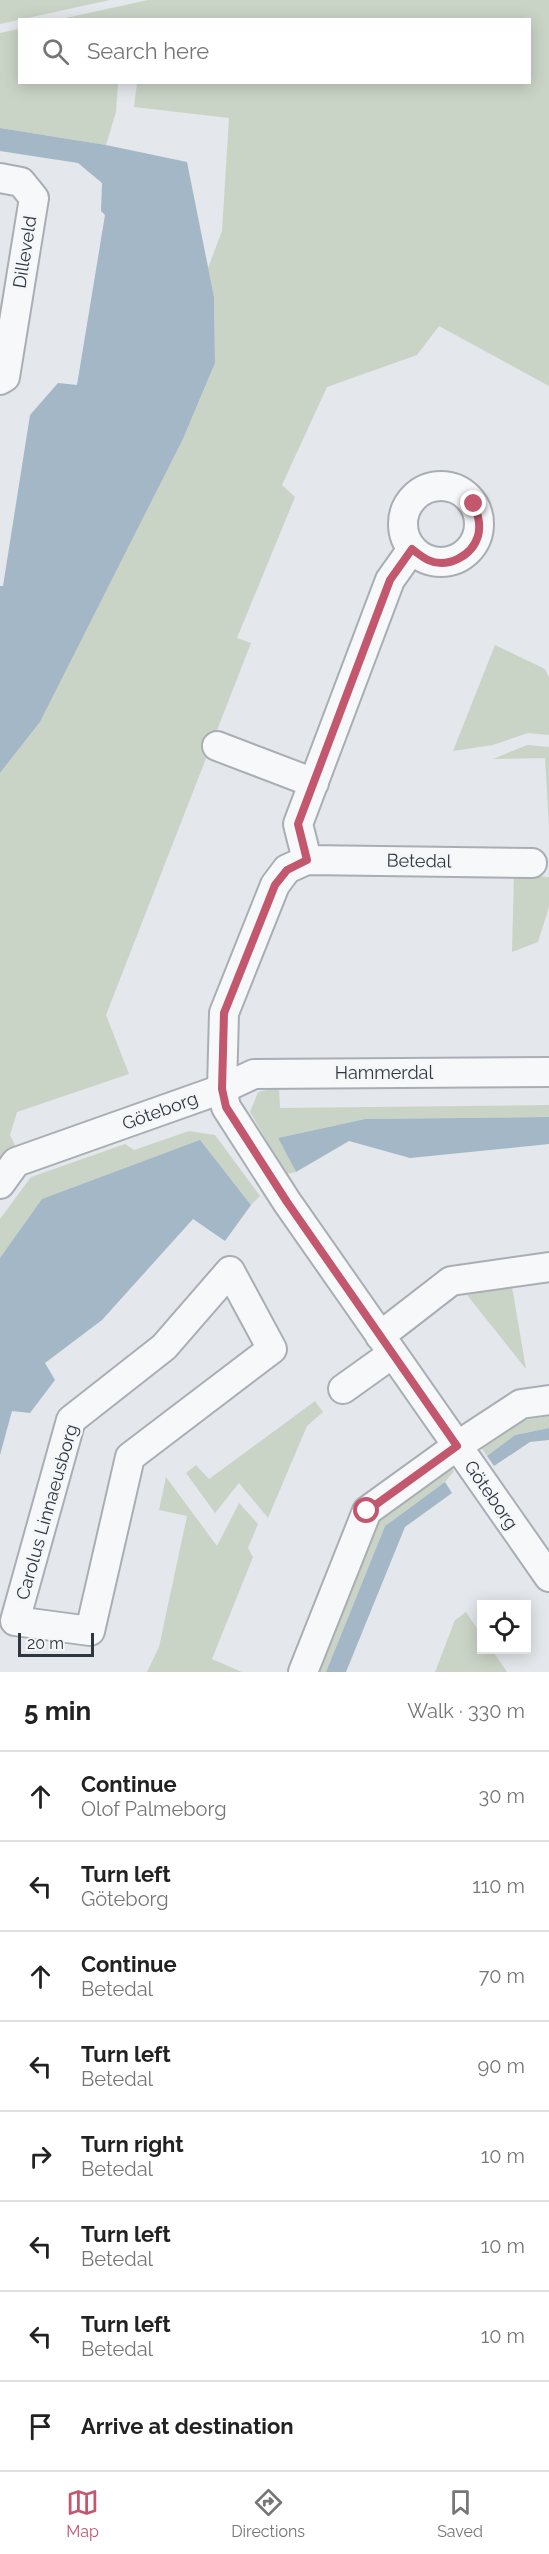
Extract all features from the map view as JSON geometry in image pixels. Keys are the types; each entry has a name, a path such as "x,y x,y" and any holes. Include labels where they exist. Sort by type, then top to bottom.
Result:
{"street":[{"name":"Dilleveld","path":"0,178 21,182 34,198 5,377 0,380"},
{"path":"222,1089 224,1013 275,885 287,870 307,860 298,824 390,580 412,549"},
{"path":"217,746 314,783"},
{"name":"Betedal","path":"307,860 532,862"},
{"name":"Hammerdal","path":"222,1089 254,1074 549,1072"},
{"name":"Göteborg","path":"0,1184 16,1162 222,1089 226,1107 287,1202 549,1577"},
{"path":"343,1389 451,1281 549,1267"},
{"name":"Carolus Linnaeusborg","path":"230,1271 272,1349 130,1457 90,1631 15,1621 71,1420 164,1347 230,1271"},
{"path":"303,1672 367,1511 457,1446 521,1404 549,1400"}],"green space":[{"path":"0,0 110,0 28,18 18,18 18,20 0,24"},
{"path":"148,0 549,0 549,386 439,326 417,355 327,387 282,485 295,497 237,638 251,643 106,1015 129,1074 17,1112 10,1135 17,1150 0,1168 0,773 40,722 183,439 215,363 214,297 208,268 222,231 229,118 134,107 137,84 531,84 531,18 66,18"},
{"path":"18,29 18,84 118,84 116,112 106,145 0,128 0,33"},
{"path":"495,645 545,669 549,677 549,735 528,733 493,745 453,751"},
{"path":"527,745 549,747 549,827 545,758 493,759"},
{"path":"514,874 549,877 549,907 538,942 512,952"},
{"path":"279,1087 280,1108 549,1105 549,1117 365,1119 278,1138 296,1172 286,1174 250,1112 258,1092"},
{"path":"189,1131 215,1135 260,1196 251,1205 200,1141 43,1199 0,1258 0,1219 31,1177 125,1144 134,1150"},
{"path":"512,1287 526,1369 467,1295"},
{"path":"315,1401 323,1412 307,1426 268,1518 239,1483 215,1513 186,1473 196,1465 209,1479"},
{"path":"549,1416 549,1428 515,1435 487,1456 480,1446 515,1422"},
{"path":"448,1465 454,1471 445,1482 385,1526 326,1672 315,1672 377,1518"},
{"path":"166,1477 217,1546 239,1503 258,1524 248,1548 253,1557 212,1659 242,1672 147,1672 159,1647 187,1516 159,1510"},
{"path":"466,1612 477,1628 477,1654 495,1654 507,1672 435,1672 455,1620"}],"water":[{"path":"0,128 106,145 187,162 214,297 215,363 183,439 40,722 0,773 0,586 3,586 30,415 58,383 77,385 105,215 101,211 102,183 78,163 0,151"},
{"path":"549,1117 549,1144 410,1158 349,1141 296,1172 278,1138 365,1119"},
{"path":"200,1140 251,1205 225,1241 193,1219 102,1320 45,1363 55,1380 30,1413 12,1411 0,1455 0,1258 42,1199"},
{"path":"549,1428 549,1440 530,1442 494,1466 487,1456 515,1435"},
{"path":"445,1482 452,1493 405,1527 346,1672 326,1672 385,1526"}],"route":[{"path":"367,1511 457,1446 287,1202 226,1107 222,1089 224,1013 275,885 287,870 307,860 298,824 390,580 412,549 429,561 444,563 460,558 473,546 478,535 480,520 474,504"}]}
